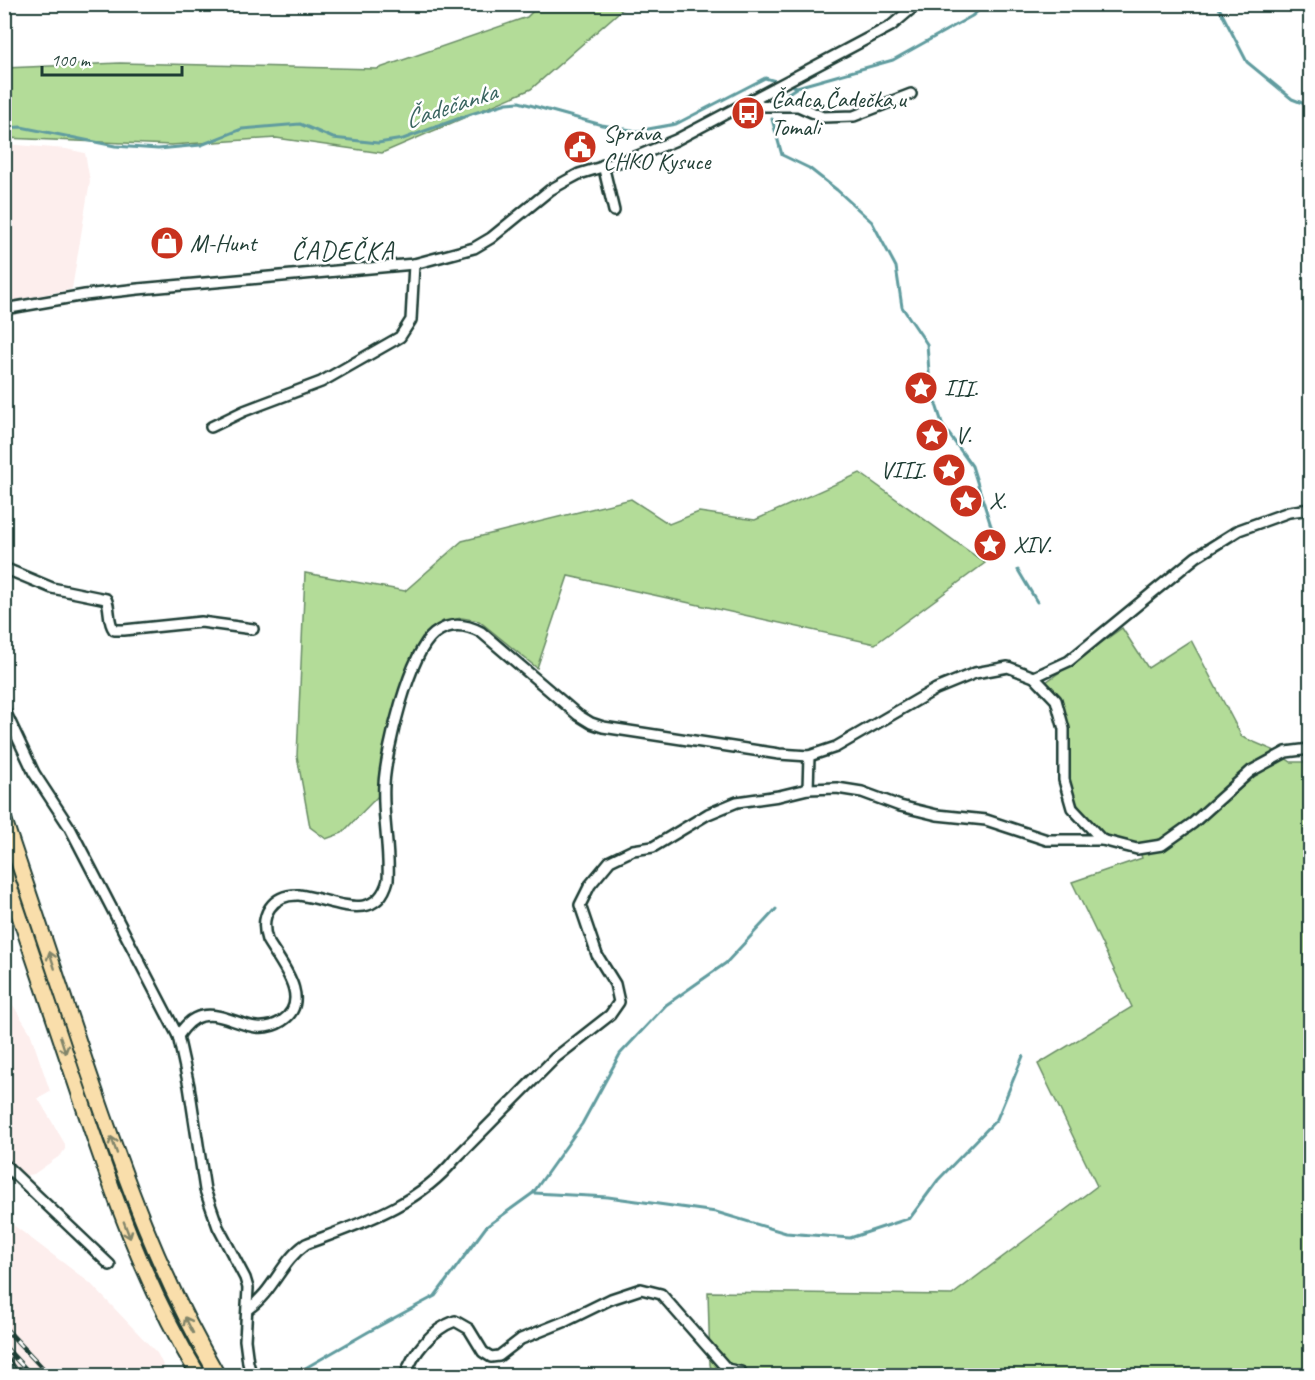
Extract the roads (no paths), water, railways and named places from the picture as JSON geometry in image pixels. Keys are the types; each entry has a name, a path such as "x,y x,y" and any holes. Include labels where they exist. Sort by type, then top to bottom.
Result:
{"highway":[{"path":"4,819 102,1112 144,1228 174,1295 218,1376"},
{"path":"4,870 128,1232 159,1301 200,1376"}],"street":[{"path":"4,309 85,295 138,289 414,264 474,248 550,190 579,174 638,156 676,140 891,26 917,4"},
{"path":"753,99 762,106 798,106 823,117 854,116 911,94"},
{"path":"603,165 614,211"},
{"path":"211,427 244,411 321,382 400,337 411,320 414,264"},
{"path":"1034,677 1069,661 1196,557 1239,530 1289,512 1311,509"},
{"path":"4,568 52,588 106,599 109,603 110,624 114,630 201,622 253,629"},
{"path":"178,1036 190,1021 201,1016 216,1016 255,1027 263,1027 281,1022 291,1013 295,1000 294,984 264,933 267,912 277,900 290,895 299,895 355,908 365,907 381,897 388,880 383,801 386,763 400,706 420,653 428,640 440,630 460,625 481,632 578,715 591,723 603,727 779,754 809,756 836,747 936,689 975,673 1008,667 1034,677 1056,700 1064,729 1064,780 1072,808 1102,840"},
{"path":"4,709 25,756 70,828 178,1036 189,1086 205,1190 218,1227 248,1288 245,1340 252,1376"},
{"path":"248,1309 266,1293 275,1282 286,1260 298,1249 388,1212 424,1190 441,1176 555,1058 610,1016 620,1002 615,984 597,955 580,905 590,885 610,861 633,850 653,847 708,814 738,801 779,796 808,789 837,788 862,792 900,806 937,815 986,820 1047,840 1102,840 1137,849 1162,845 1193,823 1251,771 1286,752 1311,749"},
{"path":"808,789 809,756"},
{"path":"4,1164 110,1265"},
{"path":"405,1376 416,1354 443,1325 455,1321 469,1329 483,1352 491,1357 499,1356 521,1339 566,1321 611,1299 641,1289 661,1294 727,1368 741,1372"},
{"path":"4,1362 15,1376"}],"waterway":[{"name":"Čadečanka","path":"786,84 797,87 893,60 972,16 986,4"},
{"path":"1217,4 1247,62 1292,99 1310,106"},
{"name":"Čadečanka","path":"4,128 21,127 115,146 158,149 201,145 242,129 300,124 333,138 378,143 403,139 471,114 507,103 519,102 602,125 637,131 676,124 765,78 779,82"},
{"path":"787,94 796,88"},
{"path":"772,119 782,155 809,168 872,222 896,267 902,307 927,344 930,386 943,426 972,466 991,526 999,540"},
{"path":"1018,570 1037,602"},
{"path":"295,1374 435,1296 486,1227 533,1193 582,1124 620,1054 666,1005 726,963 776,909"},
{"path":"534,1193 608,1197 716,1212 786,1233 850,1238 910,1218 938,1180 997,1119 1023,1056"}],"railway":[{"path":"4,1327 50,1376"},
{"path":"4,1346 32,1376"}],"place":[{"name":"Čadca,Čadečka,u Tomali","path":"748,113"},
{"name":"Správa CHKO Kysuce","path":"580,147"},
{"name":"M-Hunt","path":"167,243"},
{"name":"III.","path":"921,388"},
{"name":"V.","path":"932,435"},
{"name":"VIII.","path":"949,470"},
{"name":"X.","path":"966,501"},
{"name":"XIV.","path":"990,545"}],"district":[{"name":"ČADEČKA","path":"343,250"}]}
